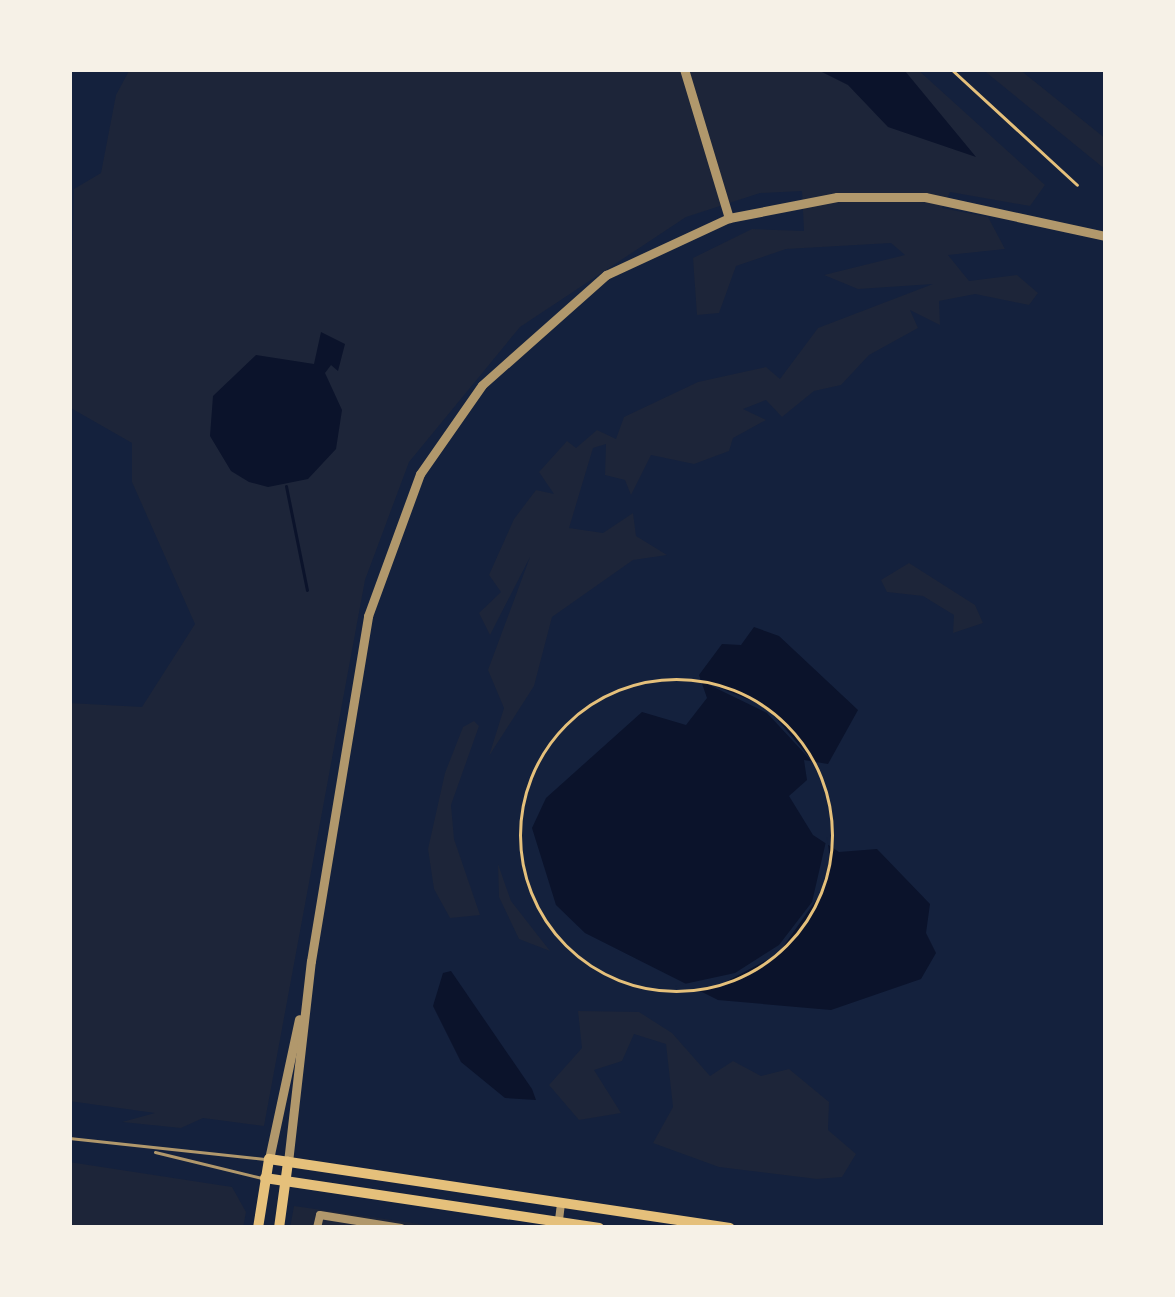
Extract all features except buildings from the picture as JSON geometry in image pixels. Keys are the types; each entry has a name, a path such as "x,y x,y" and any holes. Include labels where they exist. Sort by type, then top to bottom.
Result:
{"main road":[{"path":"258,1228 268,1159 730,1228"},
{"path":"279,1228 288,1162"},
{"path":"265,1178 598,1228"}],"street":[{"path":"684,69 729,218"},
{"path":"288,1162 311,961 368,616 420,474 482,385 548,319 606,275 729,218 837,197 925,196 1106,236"},
{"path":"268,1159 311,961"},
{"path":"558,1225 561,1205"},
{"path":"317,1228 320,1215 401,1228"}],"lane":[{"path":"69,1138 268,1159"},
{"path":"142,1148 265,1178"}],"path":[{"path":"950,69 1077,185"},
{"path":"690,679 747,694 811,754 831,809 829,868 806,922 764,964 710,988 660,991 595,969 551,929 525,874 521,814 541,757 579,712 632,685 690,679"}],"shaded area":[{"path":"130,69 917,69 1045,185 1030,206 950,192 942,208 988,217 1005,249 948,255 969,281 1017,275 1038,293 1029,305 975,294 939,301 940,325 910,310 918,328 869,355 841,385 814,391 782,417 766,400 743,409 766,420 733,438 729,451 694,464 651,455 631,495 625,480 605,475 606,444 593,448 569,528 603,533 633,513 636,536 667,555 633,560 552,617 534,686 489,756 504,708 488,670 530,557 490,635 479,613 501,592 489,575 514,519 536,490 554,494 539,472 567,441 576,448 597,430 616,439 624,417 698,382 766,367 780,379 818,328 933,284 858,289 824,275 905,255 891,243 786,249 736,266 719,313 697,315 693,258 752,229 804,231 802,191 760,193 686,217 520,327 409,462 365,580 264,1126 203,1118 181,1128 122,1122 155,1113 69,1101 69,703 142,707 195,624 132,482 132,443 69,407 74,189 101,173 116,95"},
{"path":"816,69 905,71 976,157 888,127 848,85"},
{"path":"982,69 1019,69 1106,139 1106,170"},
{"path":"321,332 345,344 338,371 331,365 325,373 342,410 336,449 308,479 268,487 249,482 231,471 210,436 213,396 256,355 314,364"},
{"path":"909,563 975,605 983,623 953,633 954,615 923,596 887,592 881,580"},
{"path":"754,627 779,636 858,710 828,764 804,760 807,780 789,796 813,835 839,852 877,849 930,904 926,933 936,953 921,979 831,1010 718,1000 585,933 556,905 532,828 546,798 642,712 686,725 707,698 699,675 722,644 741,645"},
{"path":"474,721 479,726 451,805 454,839 480,915 450,918 434,889 428,849 445,773 463,727"},
{"path":"498,864 511,901 550,951 519,939 499,897"},
{"path":"451,971 536,1100 505,1098 461,1062 433,1006 443,973"},
{"path":"578,1011 639,1012 672,1033 710,1076 733,1061 761,1076 789,1069 829,1102 828,1130 856,1154 842,1177 817,1179 719,1167 653,1143 673,1107 666,1044 634,1034 622,1061 594,1070 621,1113 579,1120 549,1085 582,1048"},
{"path":"69,1162 232,1187 246,1212 243,1228 69,1228"},
{"path":"294,1206 447,1228 290,1228"}],"pier":[{"path":"693,677 767,707 819,769 767,713"},
{"path":"827,837 830,858 821,893 778,954 714,988 687,992 675,986 735,973 779,945 812,902"}],"waterway":[{"path":"286,486 307,590"}]}
